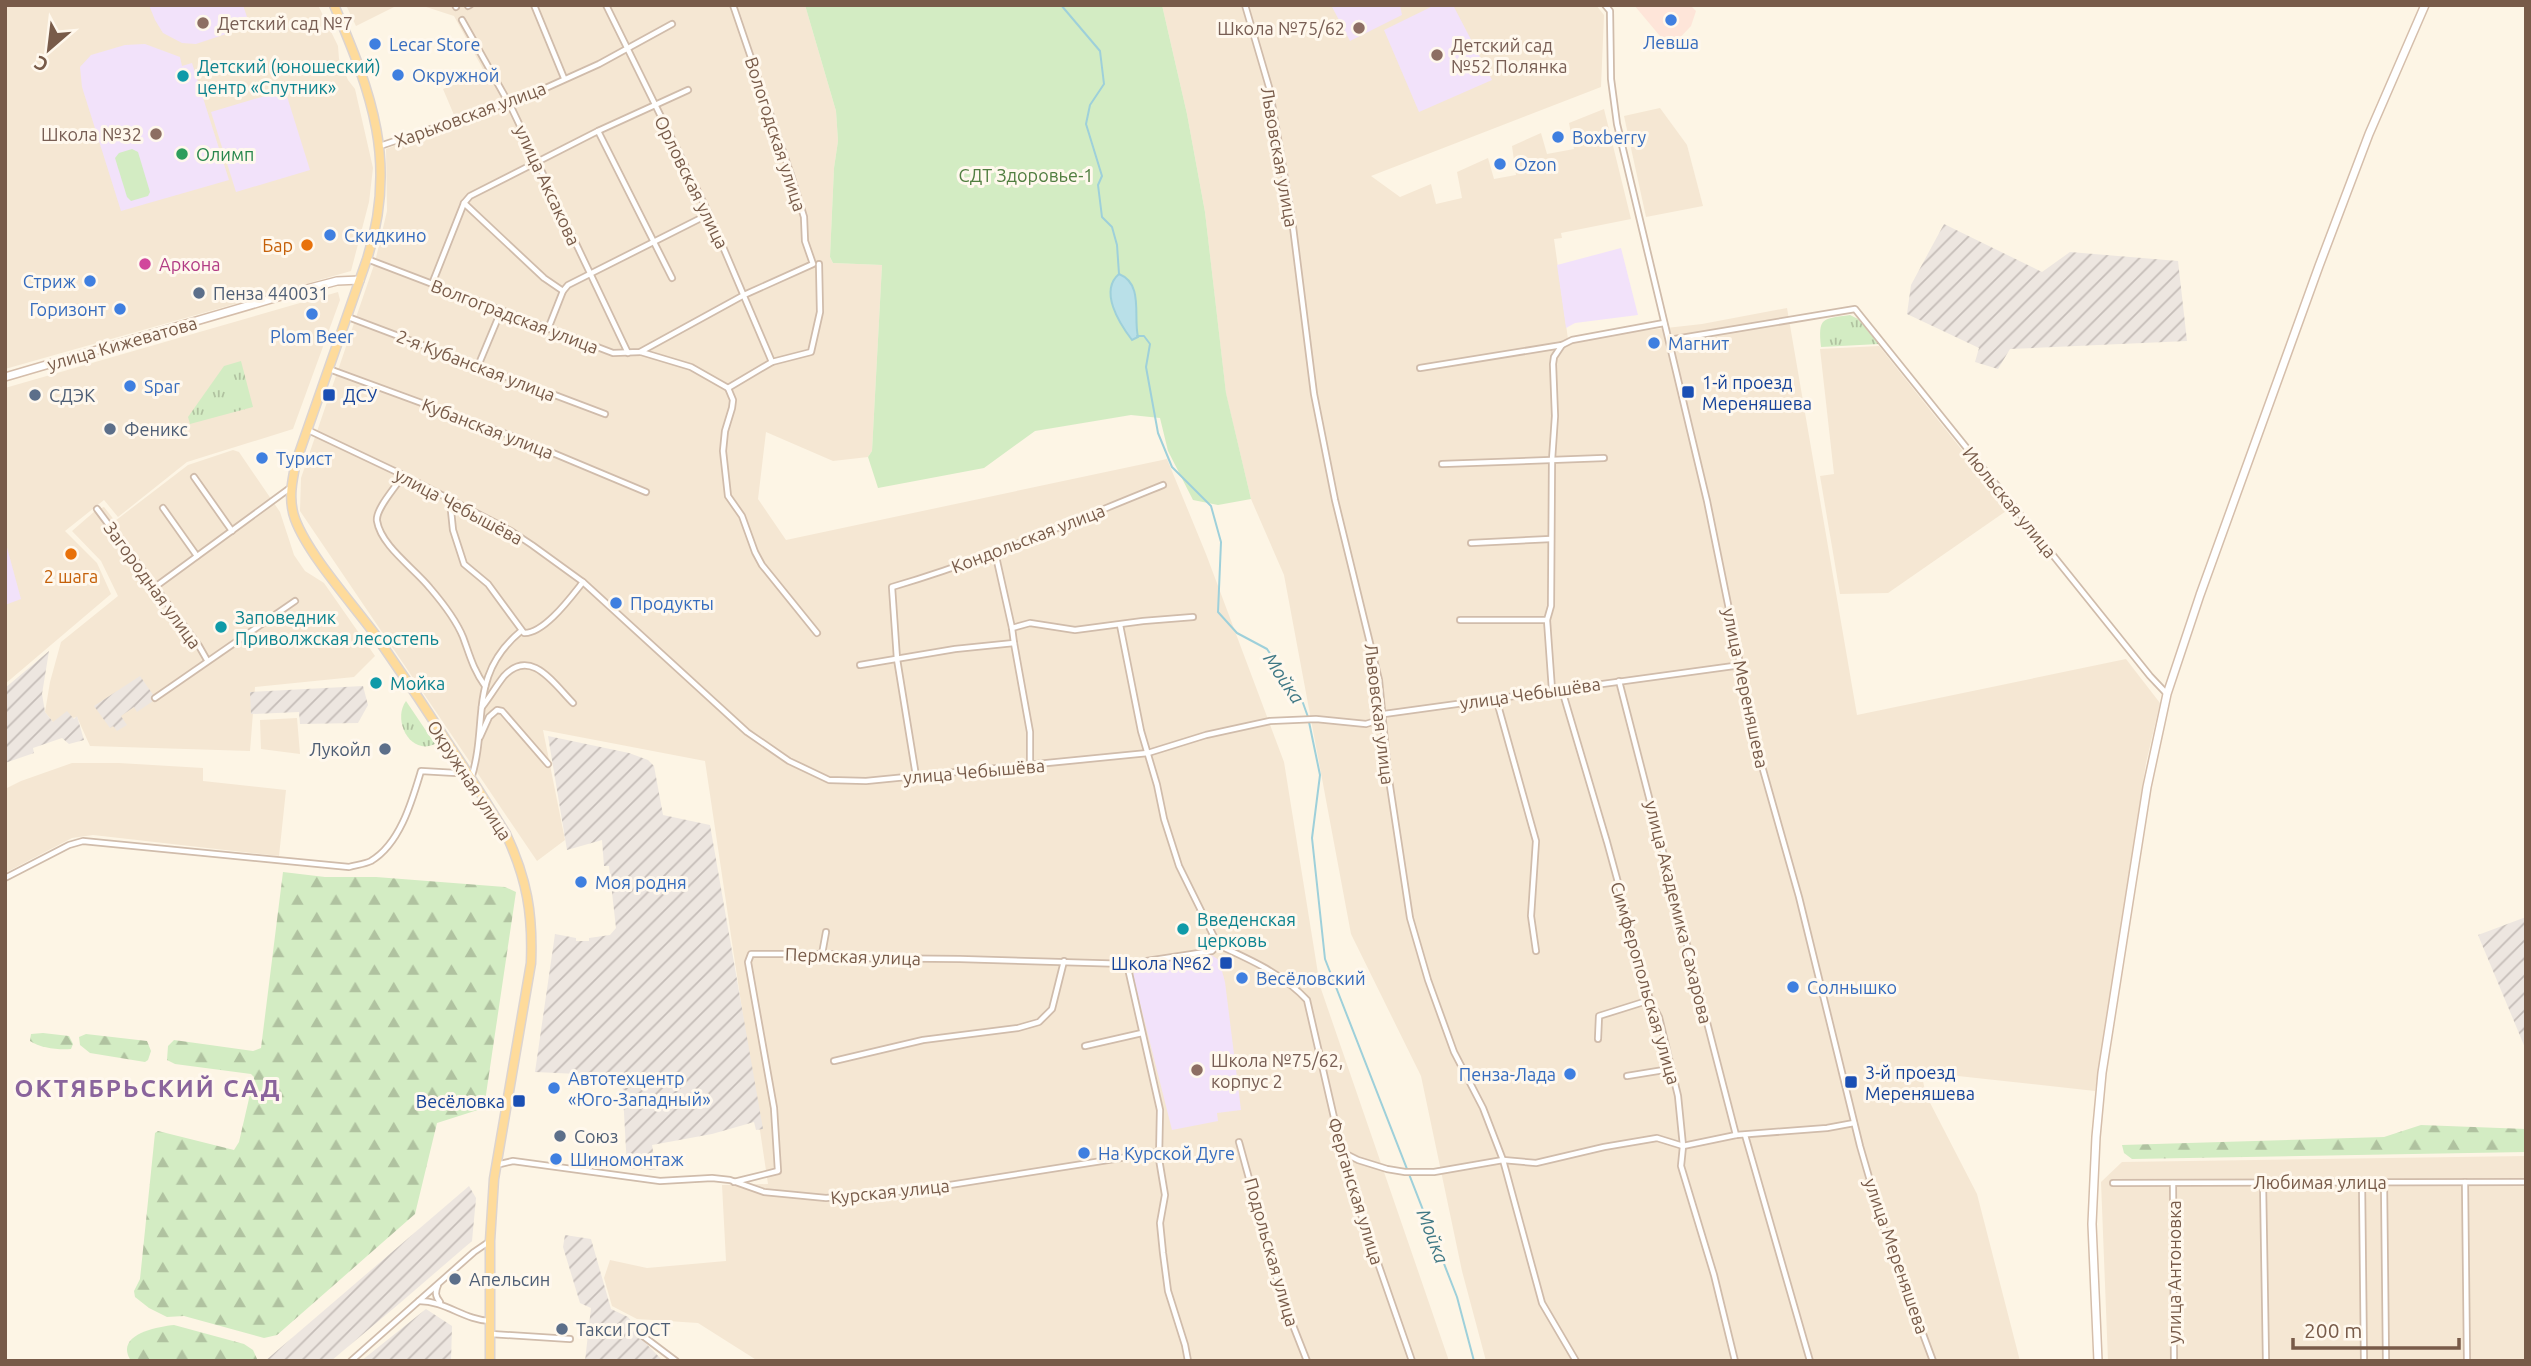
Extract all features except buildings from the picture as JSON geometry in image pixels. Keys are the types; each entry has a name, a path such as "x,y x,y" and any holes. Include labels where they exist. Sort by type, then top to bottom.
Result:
{"main road":[{"name":"Окружная улица","path":"334,5 363,77 380,146 382,192 368,259 296,462 291,487 292,508 298,526 405,679 506,834 519,861 527,887 531,914 531,963 496,1165 490,1241 490,1361"}],"street":[{"path":"534,5 564,78"},
{"name":"Орловская улица","path":"606,5 709,214 772,362"},
{"name":"Вологодская улица","path":"733,5 804,217 805,241 816,264 820,312 811,352 772,362"},
{"name":"Львовская улица","path":"1245,5 1269,87 1292,219 1312,383 1335,500 1373,647 1410,918 1428,981 1454,1052 1483,1108 1503,1160 1542,1303 1576,1361"},
{"name":"улица Мереняшева","path":"1605,5 1610,11 1614,105 1707,501 1758,752 1799,897 1854,1123 1884,1229 1933,1361"},
{"path":"2098,1361 2092,1224 2101,1086 2147,787 2167,694 2319,266 2369,134 2425,5"},
{"name":"улица Аксакова","path":"462,20 508,101 628,352"},
{"name":"Харьковская улица","path":"380,146 528,96 599,65 672,24"},
{"path":"432,284 464,203 474,193 654,104 688,90"},
{"path":"598,131 672,278"},
{"path":"464,203 544,278 563,290"},
{"path":"548,329 563,290 572,282 709,214"},
{"name":"Волгоградская улица","path":"368,259 604,351 628,352 640,352 744,295 816,264"},
{"name":"улица Кижеватова","path":"5,377 295,292 337,281 360,280"},
{"name":"Июльская улица","path":"1668,340 1856,309 2167,694"},
{"path":"478,366 501,311"},
{"name":"2-я Кубанская улица","path":"347,316 605,414"},
{"path":"1420,368 1562,345 1572,340 1664,323"},
{"path":"1552,690 1552,663 1547,650 1547,620 1551,606 1550,539 1555,416 1553,364 1562,345"},
{"path":"640,352 691,367 728,388 733,400 723,451 728,496 742,516 762,565 817,633"},
{"path":"728,388 772,362"},
{"name":"Кубанская улица","path":"328,369 517,438 646,492"},
{"name":"улица Чебышёва","path":"307,430 403,475 511,531 583,582 747,732 807,771 829,780 866,781 1148,753 1196,738 1270,721 1316,719 1366,724 1379,720 1384,714 1741,665"},
{"path":"1442,464 1604,458"},
{"path":"403,475 379,509 377,522 387,541 418,574 455,622 471,664 485,686"},
{"path":"194,477 233,531"},
{"name":"Кондольская улица","path":"897,659 892,587 995,552 1163,485"},
{"path":"155,587 291,487"},
{"path":"450,500 453,530 464,564 488,584 521,631 530,633 555,615 583,582"},
{"path":"163,508 197,556"},
{"name":"Загородная улица","path":"97,509 207,660"},
{"path":"1471,544 1550,539"},
{"path":"995,552 1012,628 1030,732 1030,766"},
{"path":"155,698 195,673 207,660 232,647 295,601"},
{"path":"1012,628 1030,623 1075,630 1194,617"},
{"path":"1461,620 1547,620"},
{"path":"1120,625 1141,731 1179,866 1217,945"},
{"path":"471,780 476,765 485,686 494,663 506,645 521,631"},
{"path":"860,665 955,649 1014,643"},
{"path":"897,659 916,776"},
{"path":"481,708 503,678 517,666 524,664 540,671 573,703"},
{"name":"улица Академика Сахарова","path":"1619,681 1736,1135"},
{"name":"Симферопольская улица","path":"1562,690 1650,1000 1659,1017 1678,1096 1683,1146 1681,1166 1714,1275 1735,1361"},
{"path":"1496,698 1536,841 1531,916 1536,951"},
{"path":"478,741 489,717 497,710 502,711 548,764"},
{"path":"5,878 69,845 83,841 349,867 369,862 388,848 402,823 421,771 465,771"},
{"path":"822,954 826,932"},
{"name":"Пермская улица","path":"734,1182 778,1171 774,1108 748,962 751,954 840,954 851,958 1127,964 1212,951 1217,945"},
{"name":"Ферганская улица","path":"1217,945 1245,957 1286,981 1307,1000 1347,1174 1412,1361"},
{"path":"834,1061 923,1040 1018,1028 1039,1022 1052,1009 1064,961"},
{"path":"1127,964 1160,1110 1159,1152 1165,1195 1160,1223 1163,1253 1168,1291 1188,1361"},
{"path":"1598,1038 1599,1016 1650,1000"},
{"path":"1085,1046 1142,1033"},
{"path":"1627,1076 1670,1069"},
{"path":"1342,1152 1371,1165 1405,1172 1434,1172 1503,1160 1536,1163 1657,1138 1683,1146 1736,1135 1827,1128 1854,1123"},
{"path":"1745,1135 1810,1361"},
{"name":"Подольская улица","path":"1238,1142 1281,1295 1307,1361"},
{"name":"Курская улица","path":"496,1165 513,1161 660,1181 712,1178 764,1192 826,1198 918,1190 1159,1152"},
{"path":"2362,1182 2364,1361"},
{"path":"2384,1182 2386,1361"},
{"path":"2465,1182 2467,1361"},
{"name":"Любимая улица","path":"2113,1183 2526,1182"},
{"name":"улица Антоновка","path":"2174,1183 2174,1361"},
{"path":"2263,1183 2266,1361"},
{"path":"351,1361 490,1241"},
{"path":"438,1284 436,1298 442,1304 474,1321 490,1321"},
{"path":"418,1301 442,1304"},
{"path":"490,1334 570,1339"},
{"path":"643,1336 676,1361"}],"shaded area":[{"path":"5,5 318,5 338,46 339,59 348,80 355,89 373,168 369,202 351,271 5,369"},
{"name":"Детский сад №7","path":"149,5 243,5 250,26 196,44 182,43 163,33"},
{"path":"346,5 398,5 356,26"},
{"path":"420,5 805,5 836,111 838,141 834,168 830,257 833,263 882,265 872,451 868,457 833,461 766,432 758,499 786,540 1167,459 1206,554 1284,762 1320,986 1449,1361 758,1361 698,1323 637,1319 612,1306 604,1278 610,1260 647,1268 726,1261 722,1185 768,1184 705,761 543,730 565,840 537,861 300,511 301,478 375,262 387,211 386,149 457,122 443,89 484,71 454,16"},
{"path":"1162,5 1596,5 1604,15 1601,87 1371,176 1400,197 1431,184 1436,204 1462,198 1457,172 1488,158 1494,179 1516,175 1512,146 1541,133 1547,154 1574,149 1569,123 1604,109 1631,219 1561,233 1562,238 1554,239 1568,339 1702,324 1787,308 1857,715 2126,659 2160,703 2146,763 2095,1091 1921,1072 1926,1095 1977,1194 2020,1361 1486,1361 1462,1271 1421,1076 1351,934 1284,575 1251,499 1226,394 1205,212 1187,114"},
{"name":"Школа №75/62","path":"1331,5 1400,5 1402,15 1350,41"},
{"name":"Детский сад №52 Полянка","path":"1435,5 1453,5 1492,80 1419,112 1384,30"},
{"path":"1634,5 1690,5 1696,11 1691,26 1670,48"},
{"name":"Школа №32","path":"145,44 180,57 182,66 192,63 229,180 121,211 82,87 80,67 91,55 125,45"},
{"path":"285,90 310,170 236,192 211,112"},
{"path":"1660,108 1687,145 1703,206 1646,217 1624,116"},
{"path":"1944,224 2042,272 2070,252 2178,261 2187,341 2010,349 1998,369 1975,362 1979,348 1907,314 1911,285"},
{"path":"1621,248 1638,315 1575,323 1566,328 1557,265"},
{"path":"338,292 340,300 293,429 187,462 118,517 104,500 65,531 97,563 111,594 5,684 5,388"},
{"path":"1879,346 2009,509 1888,593 1840,594 1820,476 1834,474 1820,349"},
{"path":"233,450 239,452 280,512 294,555 305,571 324,583 375,656 354,677 255,687 250,751 90,746 77,717 53,722 45,712 61,642 118,596 101,561 72,531 95,511 104,507 115,521 188,465"},
{"path":"5,540 21,599 5,605"},
{"path":"49,651 42,694 45,712 53,722 67,711 74,719 77,716 84,740 69,744 62,738 33,748 34,753 5,763 5,688"},
{"path":"140,676 154,696 151,698 153,701 137,712 134,707 121,716 127,725 117,731 113,726 110,728 94,706"},
{"path":"363,686 368,705 358,723 300,724 299,712 251,714 250,692"},
{"path":"297,718 300,754 261,749 260,720"},
{"path":"548,736 629,753 648,760 654,766 663,815 710,825 763,1129 756,1130 754,1122 712,1134 652,1145 656,1170 627,1168 622,1076 535,1072 555,934 576,938 576,941 589,941 589,938 610,935 616,928 609,866 604,866 602,840 567,850"},
{"path":"72,763 203,768 203,781 286,790 279,856 93,835 72,838 5,873 5,789"},
{"path":"2526,917 2526,1050 2478,935"},
{"name":"Школа №75/62, корпус 2","path":"1210,954 1219,960 1225,982 1241,1110 1217,1113 1218,1121 1172,1130 1133,975 1136,967"},
{"path":"2526,1156 2526,1361 2108,1361 2101,1182 2122,1162"},
{"path":"469,1186 476,1198 472,1241 400,1303 331,1361 265,1361"},
{"path":"565,1235 591,1239 611,1309 628,1317 632,1322 631,1328 663,1361 585,1361 591,1308 580,1303 563,1247"},
{"path":"426,1309 452,1326 451,1361 361,1361"}],"green space":[{"name":"СДТ Здоровье-1","path":"805,5 1162,5 1187,114 1205,212 1226,393 1251,499 1218,505 1193,500 1168,451 1160,418 1131,415 1035,431 984,468 878,488 868,457 872,451 882,265 833,263 830,257 834,168 838,141 836,111"},
{"path":"132,149 138,152 150,192 148,196 131,201 127,197 115,158 119,153"},
{"path":"1850,315 1858,319 1879,344 1821,347 1820,330 1824,321"},
{"path":"241,361 253,407 190,424 188,417 224,366"},
{"path":"406,701 435,744 418,745 406,734 401,717"},
{"path":"283,872 325,877 376,877 505,887 516,892 484,1108 437,1123 415,1214 277,1335 264,1338 184,1316 167,1317 135,1297 134,1291 140,1279 155,1133 158,1131 234,1150 239,1142 254,1077 251,1074 175,1064 167,1060 168,1046 174,1040 253,1051 261,1048"},
{"path":"31,1034 69,1036 73,1044 71,1049 49,1048 30,1041"},
{"path":"86,1034 147,1041 151,1051 148,1060 145,1062 90,1053 80,1045 79,1037"},
{"path":"2421,1125 2526,1129 2526,1152 2132,1159 2124,1153 2122,1145 2384,1137"},
{"path":"174,1325 244,1344 253,1350 258,1361 131,1361 127,1352 132,1339 148,1330"}],"water":[{"path":"1119,274 1127,279 1135,293 1138,337 1132,340 1117,316 1111,298 1113,281"}],"waterway":[{"name":"Мойка","path":"1061,5 1100,51 1104,84 1090,105 1086,124 1102,176 1098,185 1102,217 1112,227 1117,245 1119,274"},
{"name":"Мойка","path":"1137,336 1144,336 1150,344 1146,367 1158,433 1172,467 1211,506 1221,542 1218,612 1237,633 1267,649 1303,703 1308,717"},
{"name":"Мойка","path":"1309,722 1320,775 1312,838 1325,959 1457,1297 1474,1361"}],"place":[{"name":"Левша","path":"1671,20"},
{"name":"Детский сад №7","path":"203,23"},
{"name":"Школа №75/62","path":"1359,28"},
{"name":"Lecar Store","path":"375,44"},
{"name":"Детский сад №52 Полянка","path":"1437,55"},
{"name":"Окружной","path":"398,75"},
{"name":"Детский (юношеский) центр «Спутник»","path":"183,76"},
{"name":"Школа №32","path":"156,134"},
{"name":"Boxberry","path":"1558,137"},
{"name":"Олимп","path":"182,154"},
{"name":"Ozon","path":"1500,164"},
{"name":"Скидкино","path":"330,235"},
{"name":"Бар","path":"307,245"},
{"name":"Аркона","path":"145,264"},
{"name":"Стриж","path":"90,281"},
{"name":"Пенза 440031","path":"199,293"},
{"name":"Горизонт","path":"120,309"},
{"name":"Plom Beer","path":"312,314"},
{"name":"Магнит","path":"1654,343"},
{"name":"Spar","path":"130,386"},
{"name":"1-й проезд Мереняшева","path":"1688,392"},
{"name":"СДЭК","path":"35,395"},
{"name":"ДСУ","path":"329,395"},
{"name":"Феникс","path":"110,429"},
{"name":"Турист","path":"262,458"},
{"name":"2 шага","path":"71,554"},
{"name":"Продукты","path":"616,603"},
{"name":"Заповедник Приволжская лесостепь","path":"221,627"},
{"name":"Мойка","path":"376,683"},
{"name":"Лукойл","path":"385,749"},
{"name":"Моя родня","path":"581,882"},
{"name":"Введенская церковь","path":"1183,929"},
{"name":"Школа №62","path":"1226,963"},
{"name":"Весёловский","path":"1242,978"},
{"name":"Солнышко","path":"1793,987"},
{"name":"Школа №75/62, корпус 2","path":"1197,1070"},
{"name":"Пенза-Лада","path":"1570,1074"},
{"name":"3-й проезд Мереняшева","path":"1851,1082"},
{"name":"Автотехцентр «Юго-Западный»","path":"554,1088"},
{"name":"Весёловка","path":"519,1101"},
{"name":"Союз","path":"560,1136"},
{"name":"На Курской Дуге","path":"1084,1153"},
{"name":"Шиномонтаж","path":"556,1159"},
{"name":"Апельсин","path":"455,1279"},
{"name":"Такси ГОСТ","path":"562,1329"}],"district":[{"name":"ОКТЯБРЬСКИЙ САД","path":"148,1088"}]}
